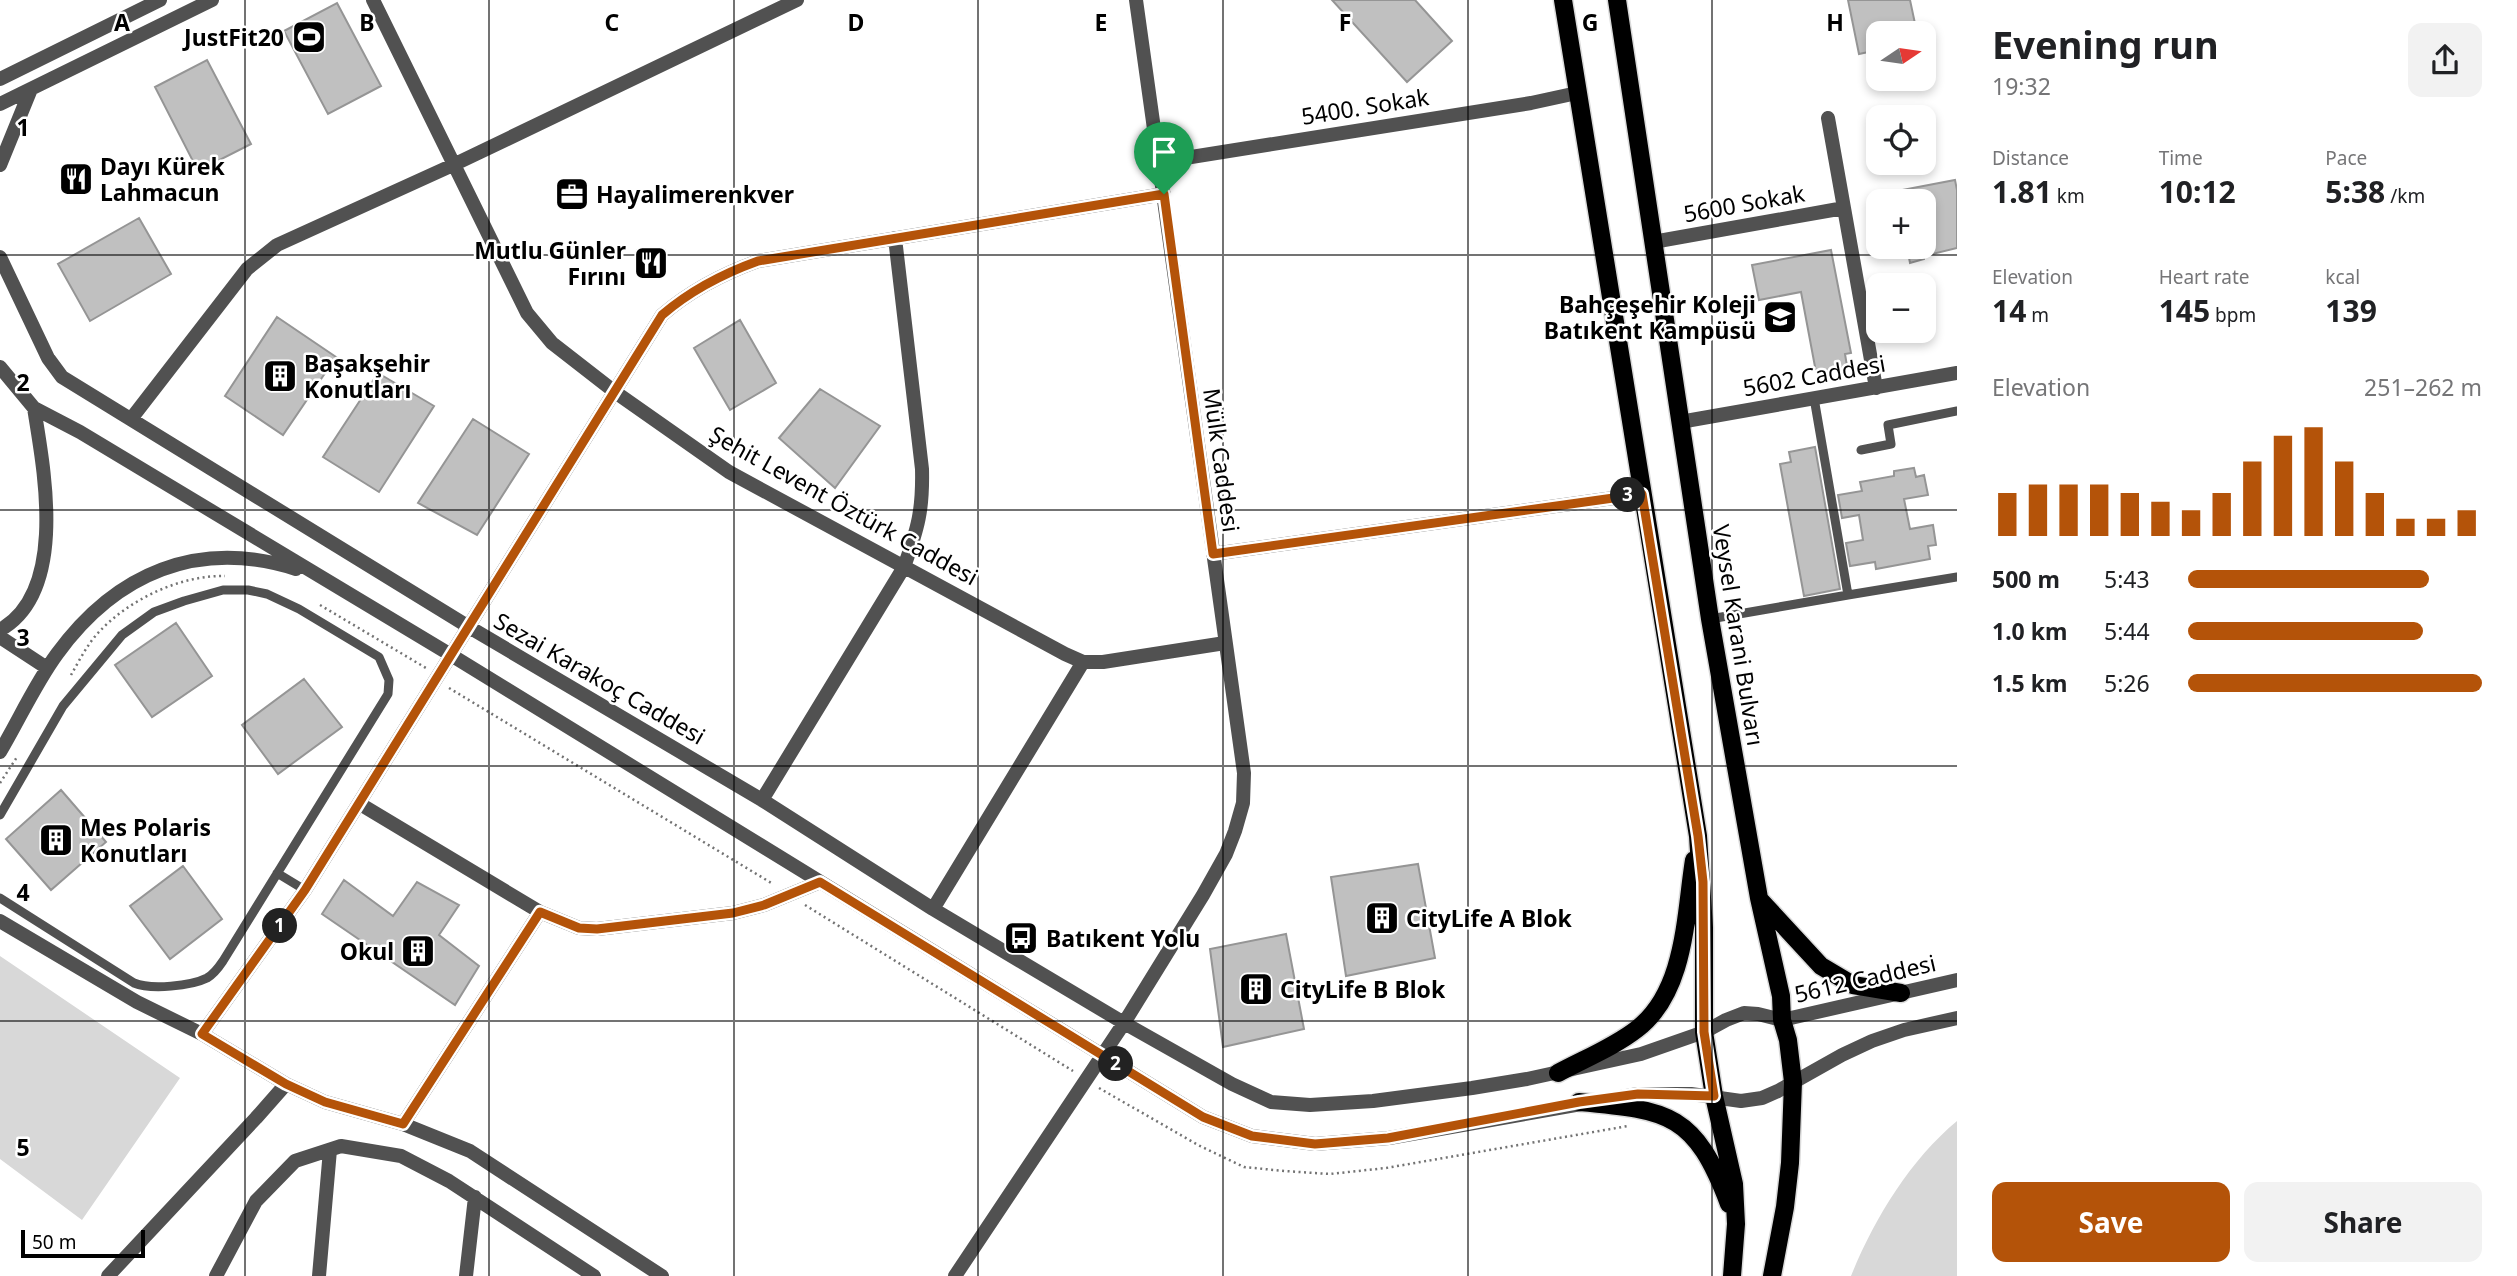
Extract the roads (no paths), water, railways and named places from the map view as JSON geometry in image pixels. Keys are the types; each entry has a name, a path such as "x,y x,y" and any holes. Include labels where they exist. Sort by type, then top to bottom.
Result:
{"main road":[{"path":"1563,0 1698,836 1703,882 1704,1032 1714,1096 1734,1184 1736,1224 1732,1276"},
{"name":"Veysel Karani Bulvarı","path":"1617,0 1710,619 1759,898 1788,1040 1793,1082 1790,1163 1772,1276"},
{"path":"1558,1073 1620,1041 1640,1026 1655,1010 1669,987 1680,954 1698,836"},
{"path":"1759,898 1821,966 1853,985 1901,993"},
{"path":"1579,1102 1651,1110 1678,1122 1701,1143 1718,1176 1736,1224"}],"street":[{"path":"0,79 160,0"},
{"path":"0,104 212,0"},
{"name":"Şehit Levent Öztürk Caddesi","path":"373,0 527,313 552,343 615,392 729,472 1083,662"},
{"path":"131,419 247,269 277,245 797,0"},
{"name":"Mülk Caddesi","path":"960,1274 1124,1023 1226,854 1243,803 1244,773 1136,0"},
{"path":"0,165 31,89"},
{"name":"5400. Sokak","path":"1160,162 1518,105 1577,93"},
{"path":"1828,118 1876,388"},
{"path":"202,1034 305,890 662,315 680,299 702,285 758,261 1164,194"},
{"name":"5600 Sokak","path":"1653,242 1844,208"},
{"path":"762,800 904,567 919,526 923,496 922,469 895,238"},
{"name":"Sezai Karakoç Caddesi","path":"0,257 48,358 62,377 469,627 762,800 933,909 1124,1023 1232,1084 1271,1102 1310,1105 1373,1101 1472,1088 1558,1073 1641,1054 1704,1032"},
{"path":"0,367 34,408 80,432 451,655 1203,1117 1252,1136 1315,1144 1388,1138 1579,1102 1638,1094 1714,1096 1741,1101 1762,1098 1872,1041 1904,1030 1957,1018"},
{"name":"5602 Caddesi","path":"1680,422 1957,373"},
{"path":"0,629 10,624 33,595 41,567 48,522 46,484 34,408"},
{"path":"1213,554 1642,494"},
{"path":"0,751 59,651 102,603 144,576 191,559 232,556 268,560 320,577"},
{"path":"0,637 47,668"},
{"path":"933,909 1083,662 1103,662 1225,643"},
{"path":"360,804 540,912 579,928 597,929 733,913 764,905 820,882"},
{"path":"403,1124 540,912"},
{"path":"0,921 136,1002 202,1034 286,1084 325,1102 445,1139 478,1156 662,1276"},
{"name":"5612 Caddesi","path":"1782,1020 1957,980"},
{"path":"1704,1032 1744,1013 1782,1020"},
{"path":"108,1276 286,1084"},
{"path":"216,1276 256,1201 295,1161 341,1146 401,1156 475,1197 594,1276"},
{"path":"319,1276 330,1150"},
{"path":"466,1276 475,1197"}],"lane":[{"path":"1814,398 1848,595"},
{"path":"1861,450 1891,444 1888,425 1957,411"},
{"path":"1710,619 1957,577"},
{"path":"0,815 63,706 122,635 154,612 184,601 223,590 248,590 267,594 299,609 379,657 389,680 388,694 215,972 198,981 152,988 134,984 0,898"},
{"path":"277,873 305,890"}],"place":[{"name":"JustFit20","path":"309,37"},
{"name":"Dayı Kürek Lahmacun","path":"76,179"},
{"name":"Hayalimerenkver","path":"572,194"},
{"name":"Mutlu Günler Fırını","path":"651,263"},
{"name":"Bahçeşehir Koleji Batıkent Kampüsü","path":"1780,317"},
{"name":"Başakşehir Konutları","path":"280,376"},
{"name":"Mes Polaris Konutları","path":"56,840"},
{"name":"CityLife A Blok","path":"1382,918"},
{"name":"Batıkent Yolu","path":"1021,938"},
{"name":"Okul","path":"418,951"},
{"name":"CityLife B Blok","path":"1256,989"}]}
